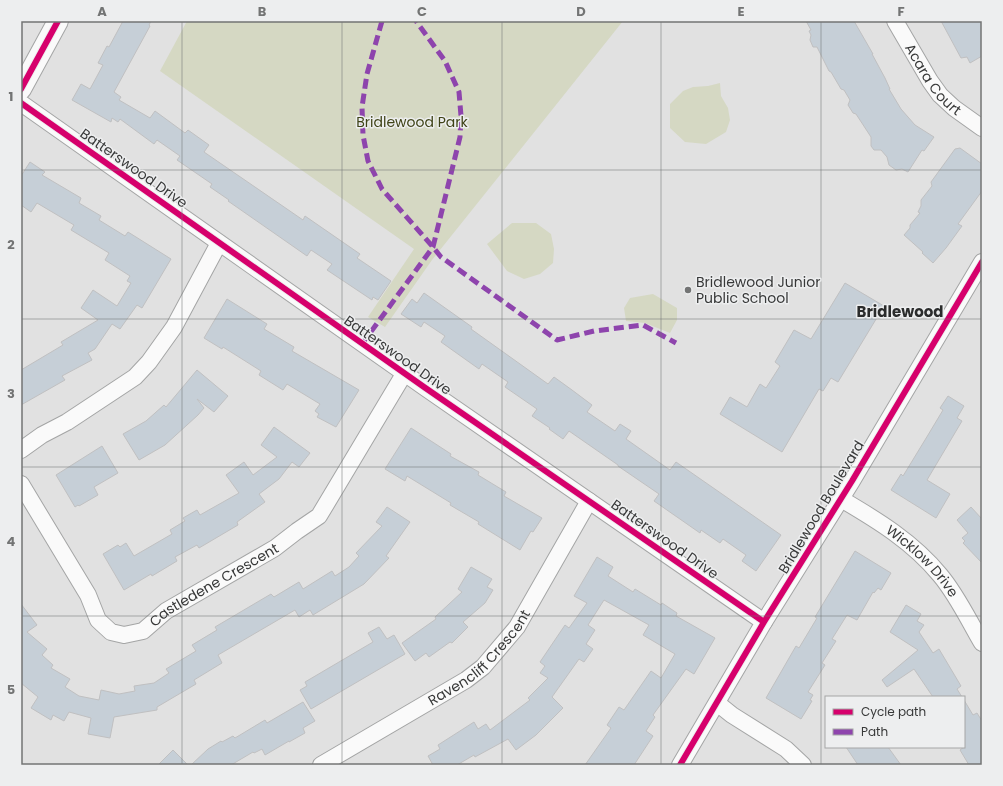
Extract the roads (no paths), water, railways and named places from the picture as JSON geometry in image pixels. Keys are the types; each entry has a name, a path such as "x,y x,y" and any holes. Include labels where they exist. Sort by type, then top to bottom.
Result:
{"street":[{"path":"21,89 58,21"},
{"name":"Acara Court","path":"895,21 930,81 940,95 954,108 982,128"},
{"name":"Batterswood Drive","path":"21,103 404,374 764,622"},
{"path":"21,450 42,435 67,422 135,378 149,362 174,327 219,243"},
{"name":"Bridlewood Boulevard","path":"680,765 764,622 841,498 982,264"},
{"name":"Castledene Crescent","path":"21,484 88,595 98,620 111,632 124,635 143,631 166,611 275,548 319,516 404,374"},
{"name":"Wicklow Drive","path":"841,498 888,528 923,557 941,576 982,643"},
{"name":"Ravencliff Crescent","path":"320,765 466,680 483,667 517,627 589,501"},
{"path":"717,703 732,715 786,749 803,765"}],"place":[{"name":"Bridlewood Junior Public School","path":"688,290"}],"district":[{"name":"Bridlewood","path":"900,311"}],"park label":[{"name":"Bridlewood Park","path":"412,122"}]}
